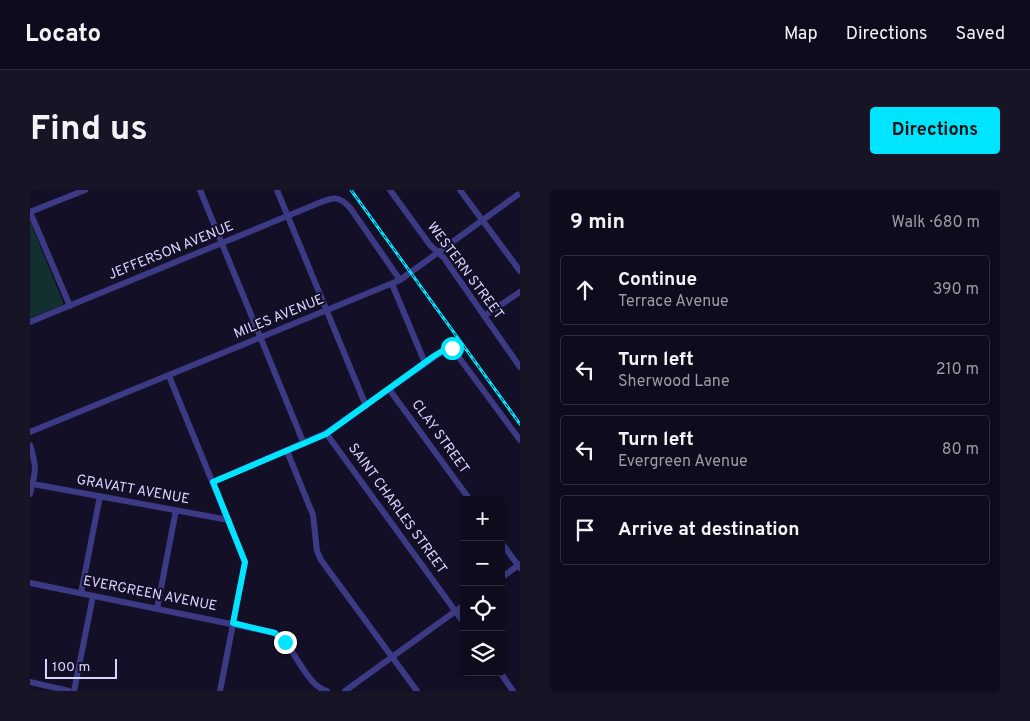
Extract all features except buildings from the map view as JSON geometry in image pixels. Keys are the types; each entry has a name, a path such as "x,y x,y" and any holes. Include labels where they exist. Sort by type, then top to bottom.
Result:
{"street":[{"path":"70,306 30,212 85,190"},
{"path":"200,190 304,444"},
{"path":"277,190 366,406"},
{"name":"WESTERN STREET","path":"390,190 430,245 439,253 520,367"},
{"path":"460,190 520,271"},
{"name":"MILES AVENUE","path":"30,432 392,284 439,253 520,194"},
{"name":"JEFFERSON AVENUE","path":"30,322 321,202 338,198 345,201 400,280"},
{"path":"392,284 425,363"},
{"path":"484,316 520,292"},
{"path":"213,482 326,434 442,351 451,347 520,440"},
{"path":"169,376 245,562 220,691"},
{"name":"CLAY STREET","path":"389,389 467,496"},
{"name":"SAINT CHARLES STREET","path":"326,434 460,618"},
{"path":"30,444 36,463 30,494"},
{"path":"287,452 313,515 321,560 417,691"},
{"name":"GRAVATT AVENUE","path":"33,484 229,520"},
{"path":"81,593 100,496"},
{"path":"157,609 176,510"},
{"path":"505,547 519,566 505,575"},
{"name":"EVERGREEN AVENUE","path":"30,583 271,631 279,635 314,683 320,689 327,691"},
{"path":"74,691 93,596"},
{"path":"345,691 460,608"},
{"path":"503,676 513,691"},
{"path":"30,682 69,691"}],"green space":[{"path":"30,221 63,305 30,318"}],"railway":[{"path":"351,190 520,424"}],"route":[{"path":"285,642 279,635 271,631 233,623 245,562 213,482 326,434 434,356 449,347 452,348"}]}
